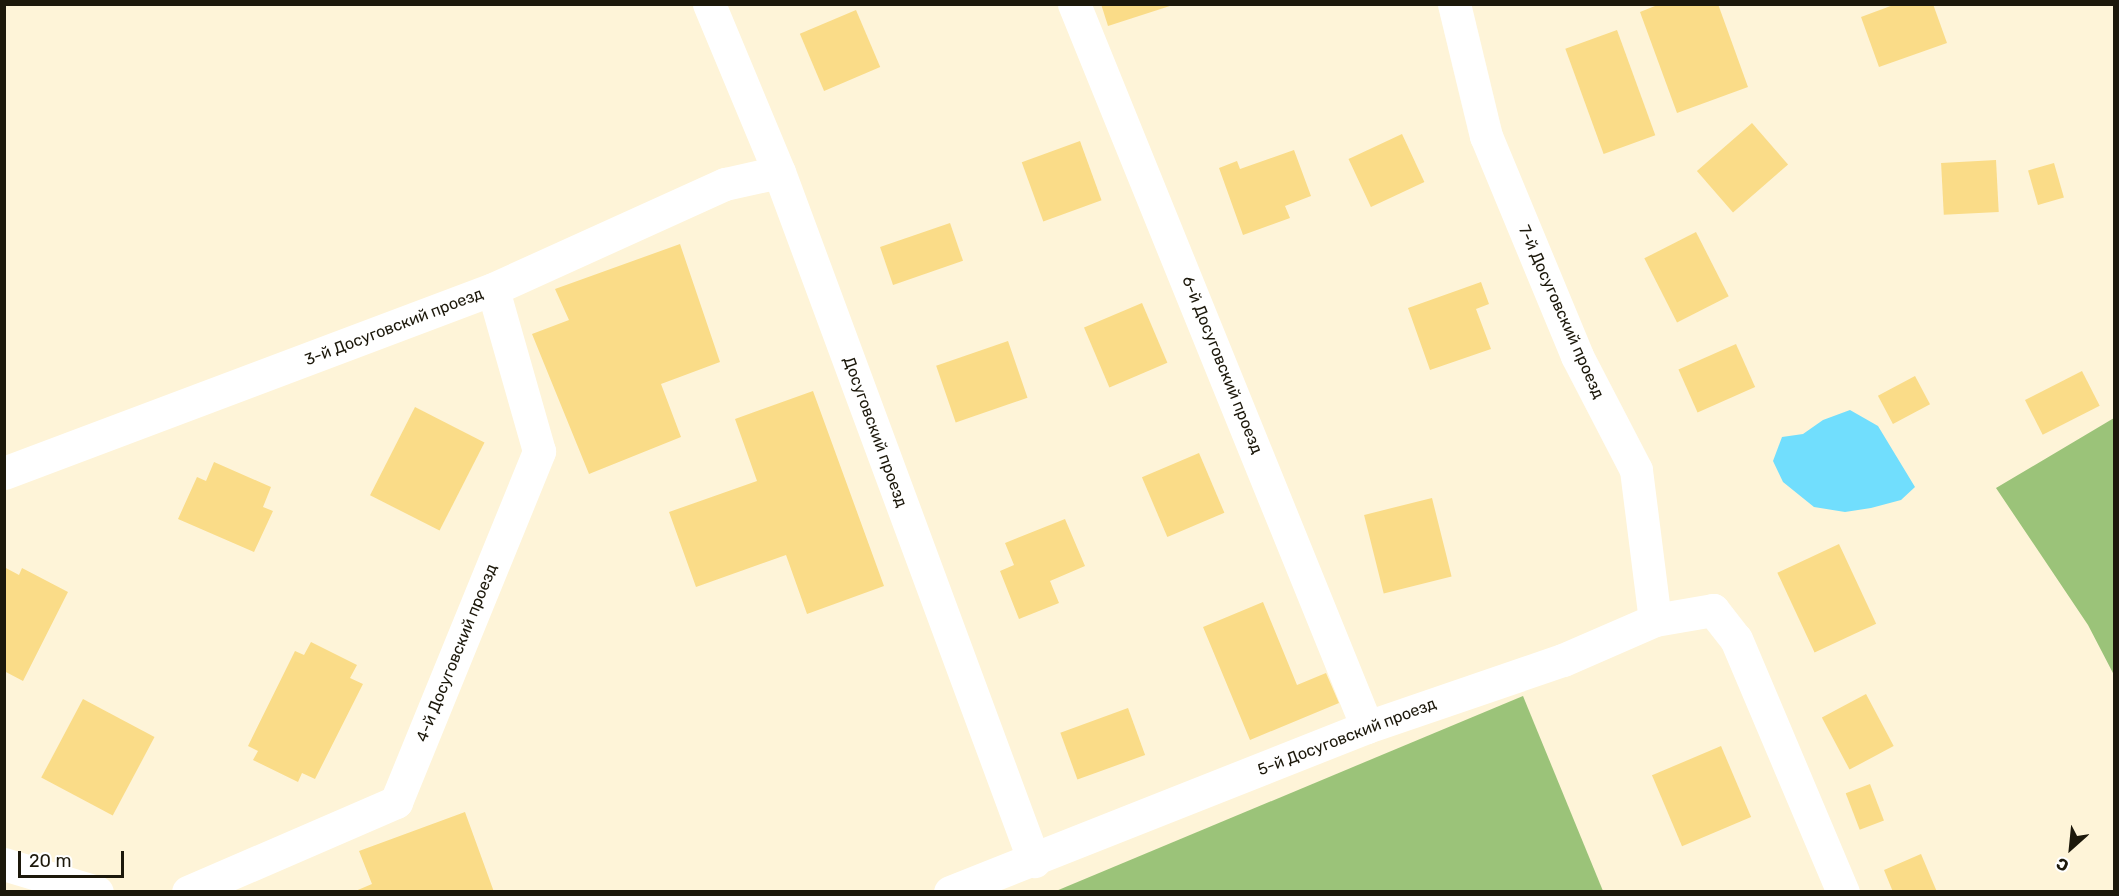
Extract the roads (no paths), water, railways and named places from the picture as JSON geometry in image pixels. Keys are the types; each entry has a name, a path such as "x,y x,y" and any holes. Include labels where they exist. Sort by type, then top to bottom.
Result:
{"street":[{"name":"Досуговский проезд","path":"709,4 779,172 1035,861"},
{"name":"6-й Досуговский проезд","path":"1074,4 1367,727"},
{"name":"7-й Досуговский проезд","path":"1454,4 1486,136 1577,357 1636,470 1655,620"},
{"name":"3-й Досуговский проезд","path":"4,473 493,289 725,184 779,172"},
{"name":"4-й Досуговский проезд","path":"188,891 244,880 396,802 539,451 493,289"},
{"name":"5-й Досуговский проезд","path":"950,891 1035,861 1367,727 1563,660 1655,620 1713,610 1736,639 1843,891"},
{"path":"4,864 97,891"}],"water":[{"path":"1850,410 1878,426 1915,487 1901,500 1871,508 1845,512 1814,507 1783,482 1773,461 1782,437 1803,434 1823,420"}]}
